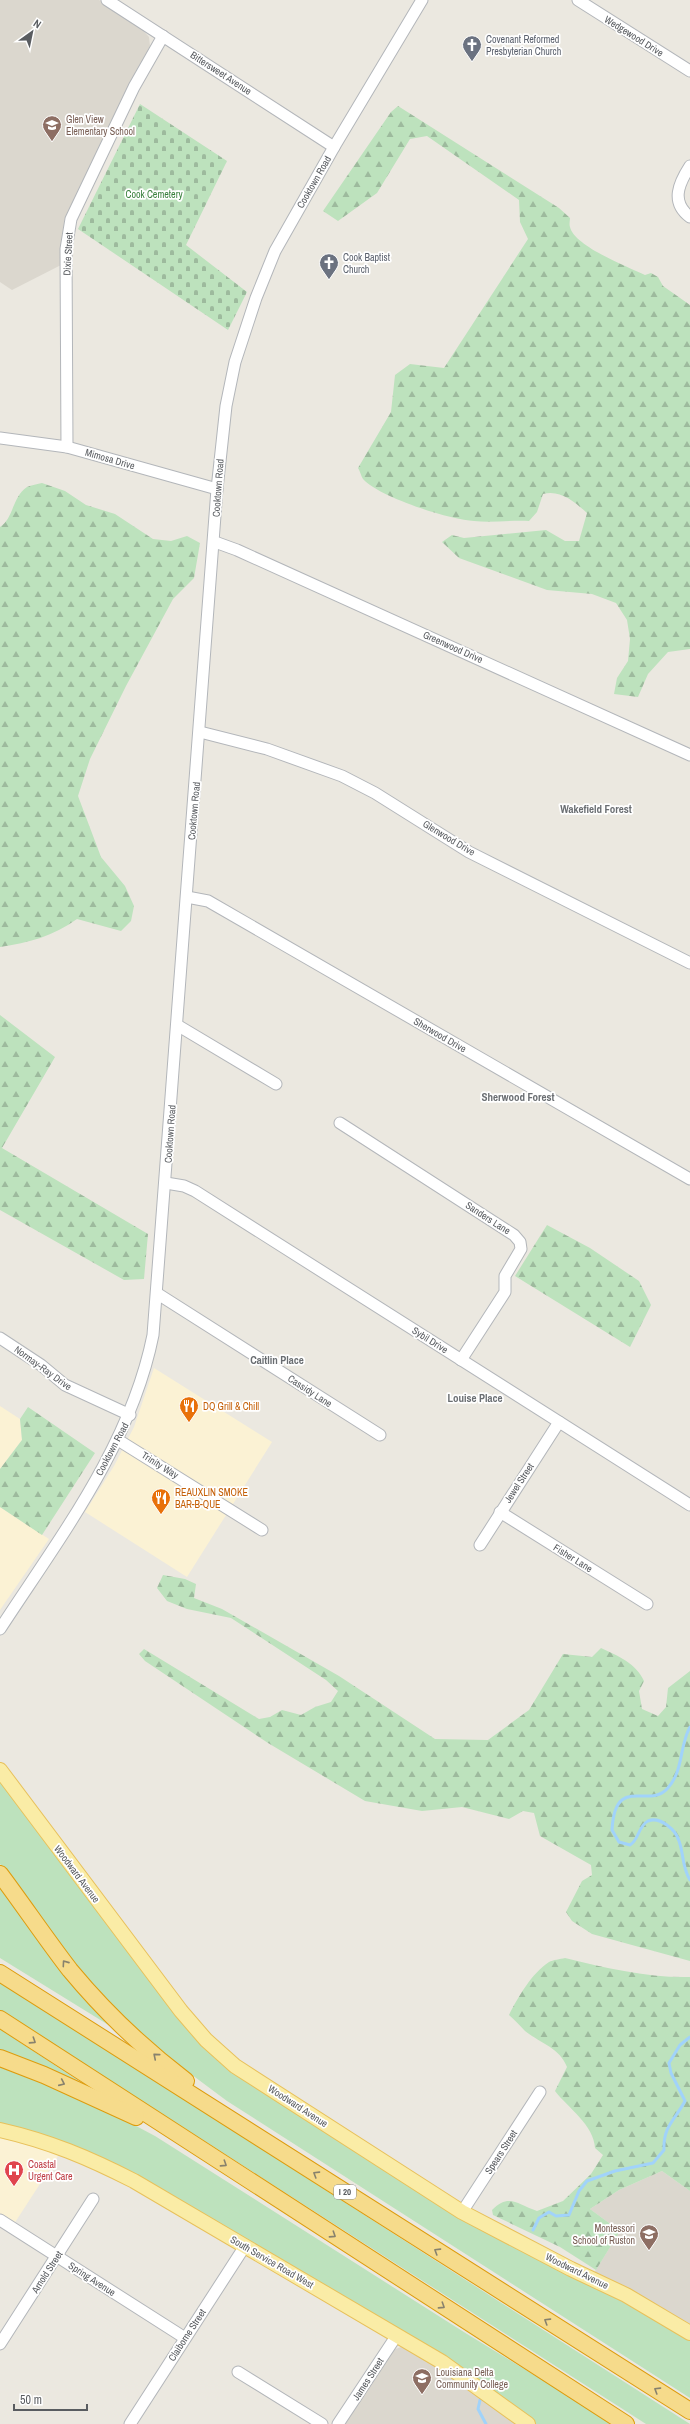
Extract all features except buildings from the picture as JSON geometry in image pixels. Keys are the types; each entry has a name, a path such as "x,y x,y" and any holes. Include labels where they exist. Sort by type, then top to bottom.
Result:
{"highway":[{"path":"0,1874 70,1968 99,2003 181,2077 263,2141"},
{"name":"I 20","path":"0,1973 690,2411"},
{"path":"0,2019 626,2424"},
{"path":"0,2058 90,2095 208,2153"}],"main road":[{"name":"Woodward Avenue","path":"0,1770 162,1986 206,2040 235,2066 462,2212 571,2269 626,2294 690,2333"},
{"name":"South Service Road West","path":"0,2130 56,2145 86,2157 134,2181 397,2334 487,2392 528,2424"}],"street":[{"name":"Bittersweet Avenue","path":"107,0 334,147"},
{"name":"Cooktown Road","path":"0,1629 93,1484 118,1440 130,1414 148,1361 158,1294 177,1025 215,542 217,489 226,406 235,362 256,298 281,239 422,0"},
{"name":"Wedgewood Drive","path":"578,0 690,71"},
{"name":"Dixie Street","path":"67,447 66,249 71,219 134,87 162,36"},
{"path":"690,166 678,185 677,192 681,208 690,216"},
{"name":"Mimosa Drive","path":"0,438 67,447 217,489"},
{"name":"Greenwood Drive","path":"215,542 252,556 690,755"},
{"name":"Glenwood Drive","path":"200,732 280,753 342,776 375,793 469,852 690,964"},
{"name":"Sherwood Drive","path":"187,898 208,901 690,1180"},
{"path":"177,1025 276,1084"},
{"name":"Sanders Lane","path":"340,1123 514,1235 520,1242 521,1249 505,1276 505,1292 461,1360"},
{"name":"Sybil Drive","path":"166,1183 191,1189 690,1506"},
{"name":"Cassidy Lane","path":"158,1294 380,1435"},
{"name":"Normay-Ray Drive","path":"0,1338 41,1365 65,1385 130,1414"},
{"name":"Jewel Street","path":"480,1545 559,1422"},
{"name":"Trinity Way","path":"118,1440 262,1530"},
{"name":"Fisher Lane","path":"500,1512 647,1604"},
{"name":"Spears Street","path":"462,2212 540,2092"},
{"name":"Arnold Street","path":"0,2344 93,2199"},
{"name":"Spring Avenue","path":"0,2220 185,2338"},
{"name":"Claiborne Street","path":"130,2424 244,2246"},
{"name":"James Street","path":"338,2424 397,2334"},
{"path":"238,2372 322,2424"}],"shaded area":[{"name":"Glen View Elementary School","path":"0,0 99,0 138,25 149,37 150,46 69,213 64,226 63,264 12,290 0,282"},
{"path":"154,1368 272,1442 187,1577 85,1512 114,1466 134,1427"},
{"path":"0,1406 20,1419 22,1440 0,1469"},
{"path":"0,1507 49,1539 0,1610"},
{"path":"0,2135 60,2153 14,2224 0,2215"},
{"name":"Montessori School of Ruston","path":"662,2171 690,2191 690,2327 594,2273 620,2231 590,2209 619,2190"},
{"name":"Louisiana Delta Community College","path":"401,2347 414,2350 519,2424 344,2424 393,2350"}],"green space":[{"name":"Cook Cemetery","path":"140,104 227,161 186,245 247,292 228,330 78,229"},
{"path":"398,106 559,208 570,218 570,226 574,234 591,248 645,275 651,273 658,277 663,286 690,305 690,649 668,652 648,674 638,697 614,694 617,678 628,661 630,639 627,620 616,603 592,594 547,590 459,558 442,542 452,535 464,538 546,530 565,541 579,541 587,513 567,498 555,493 549,493 543,494 537,512 529,521 487,522 463,520 433,512 384,493 371,486 363,479 358,468 391,412 395,375 410,364 444,368 528,239 520,222 519,200 427,136 410,139 377,193 338,221 323,211 391,112"},
{"path":"42,483 65,491 86,505 115,514 153,539 171,541 187,536 200,543 194,578 173,599 126,686 90,759 78,796 101,857 125,886 134,906 131,921 121,931 77,919 59,930 40,938 0,947 0,527 5,523 22,491 29,486"},
{"path":"0,1015 55,1057 2,1148 148,1234 144,1279 124,1280 0,1210"},
{"path":"547,1225 590,1248 639,1281 651,1305 630,1347 515,1276"},
{"path":"28,1407 95,1453 42,1535 0,1507 0,1469 22,1440 20,1419"},
{"path":"163,1575 185,1579 196,1584 194,1598 222,1609 339,1676 435,1739 488,1740 529,1710 563,1654 592,1657 601,1648 626,1661 636,1669 644,1681 639,1691 642,1709 658,1716 666,1707 668,1688 690,1671 690,1961 592,1934 572,1921 566,1912 582,1881 592,1875 591,1865 540,1836 534,1813 523,1811 509,1819 462,1807 422,1811 365,1801 268,1743 145,1661 139,1654 144,1649 259,1719 270,1717 282,1710 301,1715 315,1707 331,1702 338,1691 326,1680 231,1618 187,1609 167,1601 157,1588"},
{"path":"0,1778 221,2060 690,2340 690,2398 227,2101 160,2051 105,1999 64,1950 0,1864"},
{"path":"0,1887 63,1970 115,2029 0,1958"},
{"path":"565,1958 611,1969 643,1974 690,1977 690,2191 662,2171 619,2190 590,2209 620,2231 596,2270 560,2247 493,2215 492,2210 503,2202 508,2201 518,2203 537,2211 563,2201 591,2174 603,2155 595,2148 594,2140 580,2117 555,2091 567,2067 564,2060 555,2050 525,2031 509,2015 521,1993 537,1972 549,1962"},
{"path":"0,1981 690,2424 646,2424 0,2010"},
{"path":"0,2029 85,2085 83,2086 0,2055"},
{"path":"0,2067 79,2099 155,2136 467,2334 614,2424 534,2424 260,2249 0,2124"}],"waterway":[{"path":"690,1727 684,1742 679,1766 667,1789 659,1794 651,1796 634,1796 626,1798 619,1803 614,1813 612,1830 619,1842 630,1845 635,1840 642,1826 648,1821 657,1820 667,1825 675,1833 681,1846 687,1875 690,1880"},
{"path":"533,2230 539,2218 549,2212 556,2216 569,2215 579,2191 587,2181 615,2171 653,2163 664,2150 665,2135 670,2124 685,2101 671,2073 669,2063 680,2045 690,2037"},
{"path":"480,2400 478,2409 486,2424"}],"place":[{"name":"Covenant Reformed Presbyterian Church","path":"472,62"},
{"name":"Glen View Elementary School","path":"52,142"},
{"name":"Cook Baptist Church","path":"329,280"},
{"name":"DQ Grill & Chill","path":"189,1423"},
{"name":"REAUXLIN SMOKE BAR-B-QUE","path":"161,1515"},
{"name":"Coastal Urgent Care","path":"14,2187"},
{"name":"Montessori School of Ruston","path":"649,2251"},
{"name":"Louisiana Delta Community College","path":"422,2395"}],"district":[{"name":"Wakefield Forest","path":"596,809"},
{"name":"Sherwood Forest","path":"518,1097"},
{"name":"Caitlin Place","path":"277,1360"},
{"name":"Louise Place","path":"475,1398"}]}
